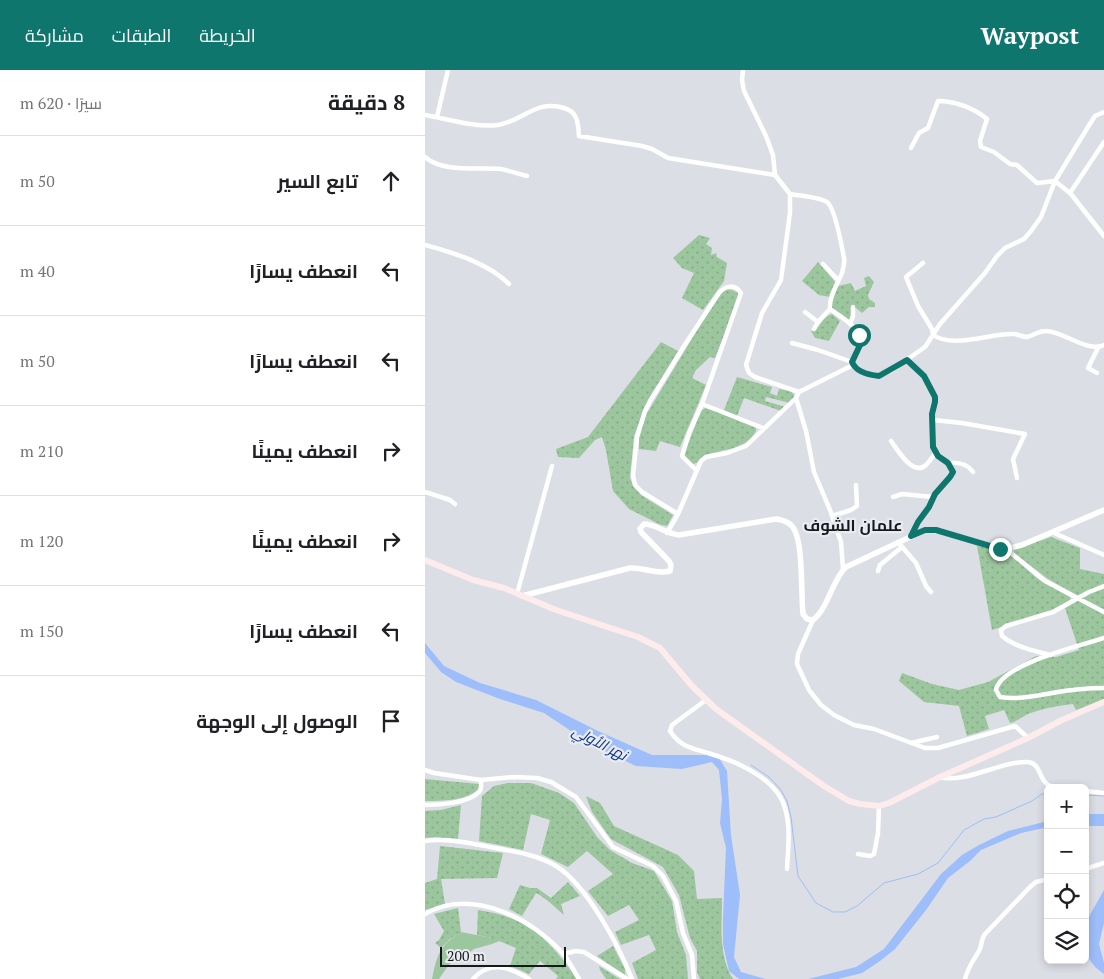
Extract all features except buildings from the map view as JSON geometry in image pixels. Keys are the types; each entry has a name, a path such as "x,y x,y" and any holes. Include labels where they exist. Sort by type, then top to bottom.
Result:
{"main road":[{"path":"425,560 473,580 505,588 556,610 638,637 659,648 692,686 730,720 782,754 824,786 849,801 859,804 879,806 889,803 940,777 1104,702"}],"street":[{"path":"437,117 448,70"},
{"path":"743,70 744,91 766,136 773,156 775,175 790,194 790,213 781,280 762,313 746,366 749,373 755,377 799,392"},
{"path":"911,148 919,133 928,128 938,101 948,101 970,108 987,119 980,141 980,145 983,148 994,152 1010,164 1017,165 1037,183 1055,181 1070,193 1104,236"},
{"path":"425,116 498,125 541,107 554,106 570,110 576,114 579,136 642,146 668,158 775,175"},
{"path":"792,343 818,350 853,364 865,373 879,376 925,347 940,324 985,274 997,256 1005,248 1024,239 1031,231 1041,217 1055,181 1091,121 1095,116 1104,112"},
{"path":"1070,193 1104,142"},
{"path":"425,157 433,164 461,168 501,169 527,176"},
{"path":"667,533 704,459 742,448 796,398 799,392 853,364 861,342 859,335 850,324 830,309 829,304 842,273 845,260 829,205 824,201 790,194"},
{"path":"425,245 485,266 509,284"},
{"path":"923,263 906,276 919,306 932,329 933,335"},
{"path":"823,264 838,280"},
{"path":"678,514 642,492 635,485 633,475 637,437 648,406 686,342 723,287 731,286 741,293 682,456 697,470"},
{"path":"850,324 853,316 853,307"},
{"path":"814,329 817,322 830,309"},
{"path":"805,312 817,322"},
{"path":"933,335 944,339 959,340 1013,334 1026,337 1047,331 1087,345 1102,346 1088,368 1097,373"},
{"path":"907,360 924,376 935,397 932,414 932,443 936,453 953,469 952,474 933,497 911,536"},
{"path":"796,398 806,431 814,472 841,542 843,569"},
{"path":"702,404 763,428"},
{"path":"933,420 963,423 1025,434 1013,459 1017,478"},
{"path":"891,441 909,465 918,468 925,466 936,453"},
{"path":"948,463 953,462 966,465 973,472"},
{"path":"552,466 520,595 630,568 668,572 671,569 671,563 643,534 640,529 642,525 646,524 667,533 682,534 773,519 788,522 795,530 798,539 803,614 807,619 813,620"},
{"path":"832,516 857,506 856,485"},
{"path":"425,492 451,500 455,504"},
{"path":"893,497 902,494 933,497"},
{"path":"878,571 880,566 900,545 911,536 925,530 936,530 1006,549 1022,545 1104,510"},
{"path":"1052,532 1104,555"},
{"path":"900,545 854,562 843,569 819,615 813,620 798,654 798,670 809,690 821,704 849,723 874,729 925,748 938,748 1015,726 1028,738"},
{"path":"900,545 916,563 926,586 931,592"},
{"path":"1006,549 1038,576 1104,612"},
{"path":"1052,655 1030,650 1009,641 1002,636 1001,630 1006,626 1053,612 1104,586"},
{"path":"1104,638 1026,664 1012,671 998,685 996,690 998,695 1003,697 1021,698 1104,688"},
{"path":"706,700 673,725 670,731 680,744 738,763 757,774 776,791 784,805 788,825 787,869"},
{"path":"910,743 937,737"},
{"path":"940,777 953,778 1008,764 1029,762 1035,766 1046,784"},
{"path":"425,770 481,780 529,777 551,782 571,793 580,800 606,840 613,847 648,863 663,876 676,900 683,930 693,956 694,979"},
{"path":"425,805 447,804 465,799 478,793 481,787 481,780"},
{"path":"1089,791 1104,793"},
{"path":"858,854 869,856 874,854 879,826 879,806"},
{"path":"425,840 455,842 506,850 535,857 560,869 581,891 604,923 631,979"},
{"path":"1089,868 1104,863"},
{"path":"965,979 970,965 981,948 982,938 985,934 1030,887 1036,882 1044,880"},
{"path":"425,914 438,908 463,904 484,907 519,918 535,929 563,954 579,979"},
{"path":"563,954 576,951 584,952 627,979"},
{"path":"473,979 485,969 497,967 513,970 529,979"}],"green space":[{"path":"699,235 710,238 706,244 712,248 711,255 716,253 717,257 727,263 724,281 703,310 682,298 694,273 682,268 673,258"},
{"path":"818,262 836,283 830,297 819,295 802,281"},
{"path":"869,276 874,282 868,295 869,299 875,303 875,307 869,307 862,313 856,308 852,309 849,320 832,309 832,302 838,286 851,283 855,291 866,286 864,278"},
{"path":"726,289 738,293 738,300 715,358 710,357 696,370 692,378 706,385 680,447 660,441 656,451 639,449 639,437 646,415 711,307"},
{"path":"832,314 840,321 829,341 815,338 811,331"},
{"path":"661,342 678,351 644,410 634,436 630,478 634,487 641,495 673,515 667,526 661,525 629,509 613,491 602,437 595,440 579,458 558,457 556,449 588,437"},
{"path":"737,377 772,387 770,393 777,396 779,389 791,391 794,399 790,403 766,397 765,401 786,407 781,411 744,398 737,416 724,410"},
{"path":"705,408 756,428 756,431 746,442 734,448 706,455 693,464 686,459 684,454 701,411"},
{"path":"1051,537 1080,548 1080,569 1104,574 1104,699 1076,710 1073,704 1045,709 1028,714 1010,723 1004,710 985,716 989,729 967,736 959,706 924,702 899,681 902,673 932,684 959,690 988,682 1036,656 1056,657 1079,650 1065,608 1082,598 1048,579 1014,553 1014,550"},
{"path":"977,546 997,550 1012,556 1038,579 1070,597 1071,600 1052,611 992,630"},
{"path":"425,779 479,784 479,788 468,796 461,798 425,801"},
{"path":"508,783 531,783 559,793 574,803 597,837 610,850 632,863 654,871 672,901 677,932 686,955 688,979 638,979 632,963 656,950 649,935 621,945 615,932 639,920 629,905 608,916 588,891 613,874 587,851 568,867 541,854 550,820 531,814 523,850 479,841 482,796 494,786"},
{"path":"586,796 600,803 614,826 678,855 694,871 697,899 722,898 723,950 728,970 733,979 700,979 697,972 697,951 690,938 679,895 663,867 611,839 592,812"},
{"path":"461,805 458,839 425,838 425,811 441,810"},
{"path":"440,846 503,853 497,878 441,879 445,904 425,910 425,883 437,879"},
{"path":"568,882 580,896 561,904 564,915 536,893 522,916 509,909 520,885 537,888 551,898"},
{"path":"458,908 461,932 441,948 435,943 444,931 434,914"},
{"path":"478,910 511,918 534,931 558,954 577,979 556,979 558,976 540,961 529,974 510,966 516,948 499,941 492,944 492,938 477,935"},
{"path":"461,932 492,938 492,944 474,949 465,956 458,956 439,979 432,979 436,963 444,946"},
{"path":"613,946 625,969 625,975 597,956"},
{"path":"599,966 620,979 606,979"}],"water":[{"name":"نهر الأولي","path":"425,643 444,666 480,683 536,700 652,755 707,755 719,758 727,771 731,835 740,895 734,957 741,972 766,979 739,979 729,971 723,944 726,848 720,823 722,799 719,770 712,762 682,769 636,766 592,745 544,713 456,682 441,672 425,653"},
{"path":"1089,814 1104,814 1104,826 1089,826"},
{"path":"1044,822 1044,828 1021,833 981,850 948,878 926,910 895,949 862,973 838,979 808,979 856,967 884,949 941,874 962,855 1008,831"},
{"path":"1104,890 1104,923 1099,944 1104,963 1104,974 1095,967 1089,959 1089,917"}],"waterway":[{"path":"751,765 769,777 781,790 787,801 791,817 798,876 816,903 833,912 845,912 857,906 884,883 918,874 938,863 964,830 984,819 996,817 1044,794"},
{"path":"1089,795 1104,796"}],"district":[{"name":"علمان الشوف","path":"853,525"}],"route":[{"path":"859,335 860,345 852,362 855,367 865,373 879,376 907,360 924,376 935,397 932,414 932,443 938,456 948,463 953,472 933,497 927,511 918,522 911,536 925,530 936,530 1000,549"}]}
